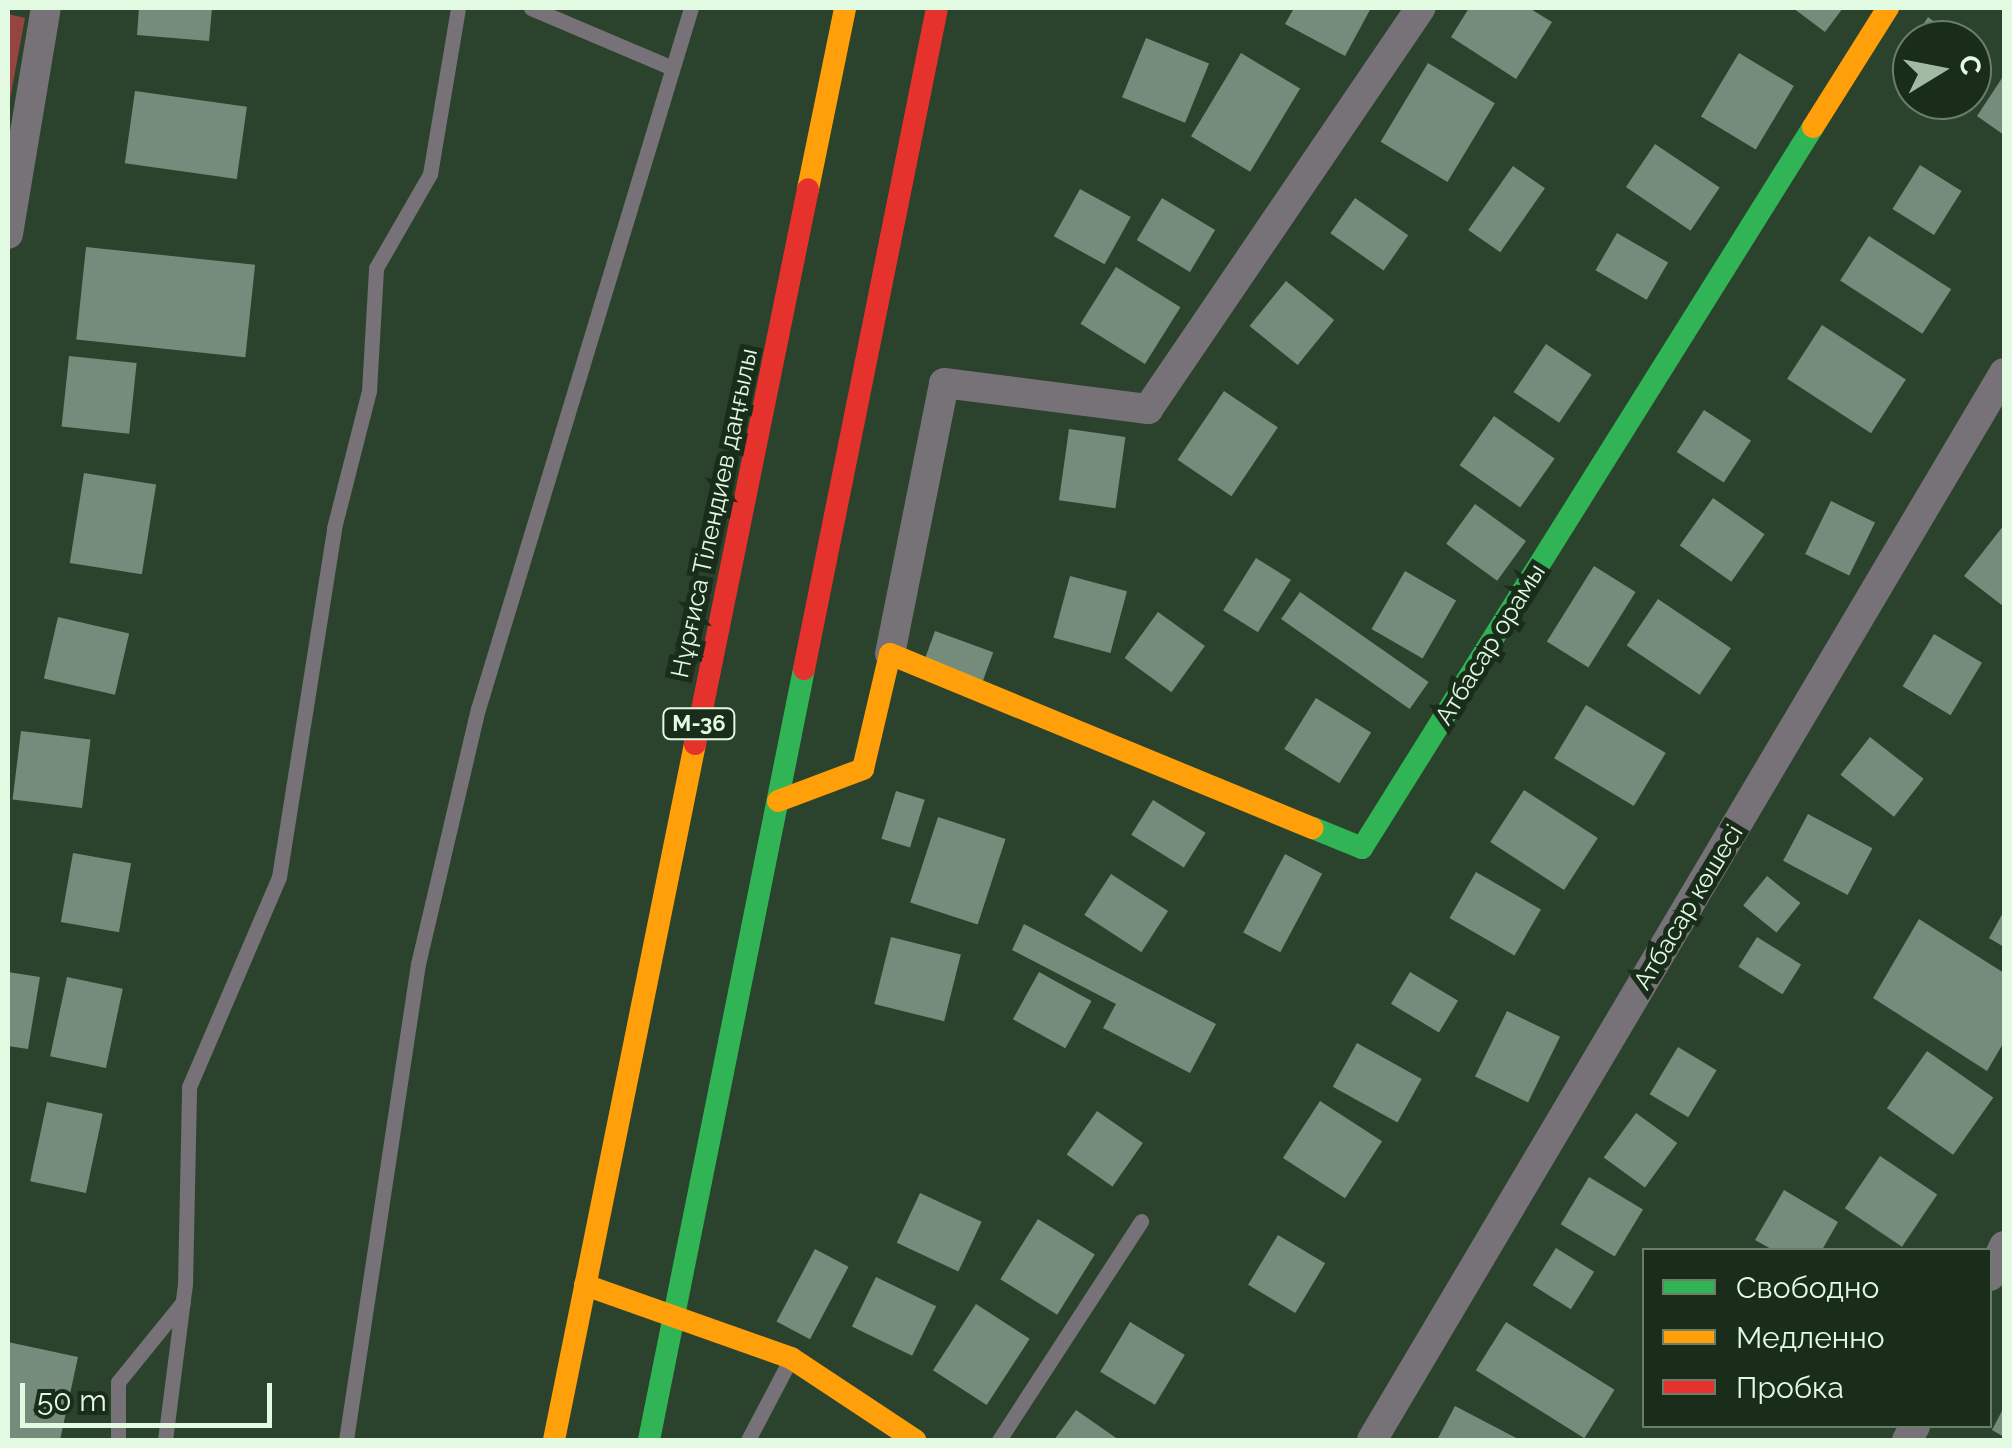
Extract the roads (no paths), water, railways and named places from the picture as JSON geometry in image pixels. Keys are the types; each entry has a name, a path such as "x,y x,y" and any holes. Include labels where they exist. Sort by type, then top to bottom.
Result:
{"main road":[{"name":"Нұрғиса Тілендиев даңғылы","path":"554,1440 845,8"},
{"path":"649,1440 938,8"},
{"name":"Атбасар орамы","path":"890,654 1362,848 1888,8"},
{"path":"778,801 863,769 890,654"},
{"path":"585,1285 675,1313 792,1358 915,1440"}],"street":[{"path":"8,234 46,8"},
{"path":"890,654 944,383 1148,410 1421,8"},
{"name":"Атбасар көшесі","path":"1372,1440 2004,373"},
{"path":"1992,1272 2004,1246"}],"lane":[{"path":"166,1440 183,1302 189,1087 278,877 334,528 370,390 376,268 430,174 458,8"},
{"path":"531,8 602,43 670,67"},
{"path":"346,1440 418,964 478,709 514,604 670,67 691,8"},
{"path":"999,1440 1140,1221"},
{"path":"118,1440 118,1382 183,1302"},
{"path":"748,1440 792,1358"}]}
